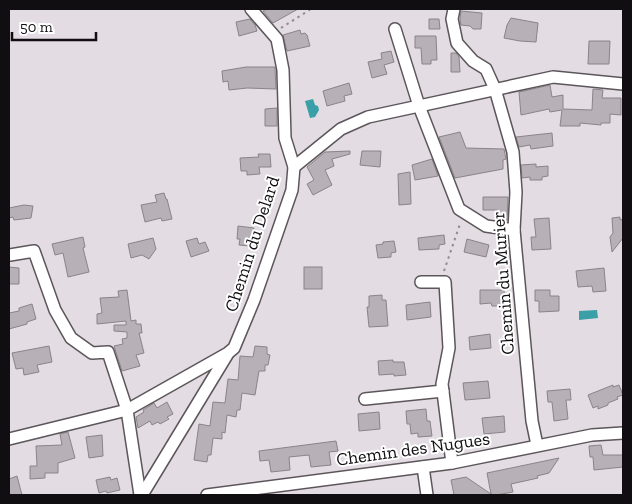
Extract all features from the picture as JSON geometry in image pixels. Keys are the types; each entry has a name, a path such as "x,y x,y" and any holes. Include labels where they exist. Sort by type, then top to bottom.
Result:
{"street":[{"path":"251,9 277,39 283,70 285,138 294,167"},
{"name":"Chemin du Murier","path":"454,9 452,19 457,43 473,61 486,69 496,89 513,152 516,192 514,230 532,421 537,445"},
{"path":"396,29 418,106 459,209 486,226 514,230"},
{"name":"Chemin du Delard","path":"141,495 228,354 234,348 254,300 291,193 294,167 341,129 368,117 554,77 623,84"},
{"path":"10,254 34,251 55,310 71,338 92,353 108,352 127,410 141,495"},
{"path":"421,282 445,282 449,348 442,384 452,463"},
{"path":"9,440 127,410 228,354"},
{"path":"365,399 443,391"},
{"name":"Chemin des Nugues","path":"207,495 452,463 592,435 623,432"},
{"path":"423,467 427,495"}],"path":[{"path":"273,34 311,9"},
{"path":"445,282 444,270 464,212"}],"water":[{"path":"313,99 319,110 315,117 310,118 305,101"},
{"path":"597,310 598,318 579,320 579,311"}],"building":[{"path":"267,9 298,9 273,23 263,11"},
{"path":"461,11 482,13 481,29 473,29 470,26 461,25"},
{"path":"511,18 538,23 536,42 504,38"},
{"path":"250,19 257,31 239,36 236,22"},
{"path":"429,19 439,19 440,29 429,29"},
{"path":"300,30 301,34 305,33 307,35 310,46 287,51 283,35"},
{"path":"415,36 436,36 437,60 431,60 431,64 422,64 421,48 415,48"},
{"path":"589,41 610,41 609,64 588,64"},
{"path":"391,51 394,62 384,65 387,74 372,78 368,62 382,59 381,53"},
{"path":"451,53 456,53 459,57 460,72 451,72"},
{"path":"246,67 275,67 276,89 247,88 229,90 228,81 223,82 222,71"},
{"path":"349,83 352,94 344,96 345,101 327,106 323,91"},
{"path":"550,85 552,97 563,95 563,109 592,110 593,89 603,90 602,98 621,98 621,115 610,114 610,123 601,123 601,125 580,123 580,126 560,126 562,110 550,112 549,109 521,115 519,92"},
{"path":"277,108 277,126 265,126 265,109"},
{"path":"460,132 466,148 504,149 506,159 503,160 503,169 455,178 439,137"},
{"path":"552,133 553,146 531,149 530,145 519,147 516,137"},
{"path":"350,151 350,154 332,159 334,166 325,170 332,185 313,195 307,184 314,180 307,167 325,152"},
{"path":"362,151 381,151 380,167 360,165"},
{"path":"258,154 270,154 271,167 259,167 260,174 247,175 247,171 241,171 240,158 259,157"},
{"path":"432,159 438,176 415,180 412,165"},
{"path":"536,164 536,167 548,166 548,176 542,177 542,180 530,180 530,177 522,178 521,165"},
{"path":"410,172 411,204 399,205 398,174"},
{"path":"164,193 172,219 162,221 161,218 145,222 141,205 157,202 155,195"},
{"path":"483,197 508,197 507,221 497,220 497,210 483,210"},
{"path":"24,205 33,206 31,218 14,220 13,217 9,218 9,208"},
{"path":"620,217 620,220 623,219 623,238 612,252 610,237 613,233 612,218"},
{"path":"549,218 551,249 532,250 531,237 536,237 534,219"},
{"path":"238,226 254,228 252,243 249,243 249,246 239,245 240,239 237,239"},
{"path":"444,235 445,244 439,245 439,249 419,250 418,238"},
{"path":"83,237 85,247 83,248 89,272 68,277 63,253 55,255 52,244"},
{"path":"153,238 156,249 149,259 142,255 131,258 128,244"},
{"path":"197,238 199,244 205,242 209,251 191,257 186,241"},
{"path":"467,239 489,245 486,257 464,252"},
{"path":"394,241 396,252 391,253 391,257 378,258 376,245"},
{"path":"9,267 19,268 19,284 9,284"},
{"path":"304,267 322,267 322,289 304,289"},
{"path":"604,268 606,291 593,292 592,286 578,287 576,271"},
{"path":"127,290 131,321 136,320 136,324 141,324 142,333 139,333 144,353 136,355 140,366 122,371 114,346 123,344 122,339 127,338 127,332 114,331 114,325 126,325 126,321 97,324 97,314 102,313 100,298 119,297 118,291"},
{"path":"480,290 504,290 505,306 492,306 491,303 480,304"},
{"path":"535,290 550,290 550,296 559,296 559,311 539,312 539,301 535,301"},
{"path":"382,295 382,300 386,300 388,326 369,327 367,307 369,307 369,296"},
{"path":"430,302 431,317 407,320 406,305"},
{"path":"32,304 36,319 27,322 27,324 9,329 9,313 19,311 19,308"},
{"path":"490,334 491,348 470,350 469,337"},
{"path":"49,346 52,362 37,365 39,372 24,375 23,368 16,369 12,353"},
{"path":"255,346 267,347 267,354 270,355 268,365 265,365 265,371 259,371 255,395 242,393 240,410 237,410 236,417 227,415 225,433 222,432 222,439 213,438 211,455 208,455 207,462 194,460 199,424 210,426 213,402 225,403 228,379 238,380 240,356 253,357"},
{"path":"393,360 393,362 404,362 406,375 379,375 378,361"},
{"path":"488,381 490,398 465,400 463,383"},
{"path":"613,385 613,387 619,385 623,395 608,403 608,405 598,409 598,406 593,408 588,395"},
{"path":"570,389 571,400 566,400 568,419 554,421 552,402 548,402 547,391"},
{"path":"167,402 173,414 167,417 169,419 160,424 158,422 152,425 150,421 138,428 136,417 144,412 143,410 154,403 157,408"},
{"path":"426,409 427,421 430,421 432,436 418,437 418,433 411,434 410,424 407,424 406,411"},
{"path":"379,412 380,429 359,431 358,414"},
{"path":"504,416 505,432 484,434 482,418"},
{"path":"68,432 75,458 58,463 58,473 45,473 45,478 30,479 30,466 37,466 36,446 62,445 60,434"},
{"path":"102,435 103,456 89,458 86,437"},
{"path":"336,441 338,451 329,452 331,465 311,467 309,455 289,457 290,470 271,472 269,460 260,461 259,451"},
{"path":"601,445 603,455 623,455 623,467 594,470 593,457 590,457 589,446"},
{"path":"559,458 549,473 537,476 538,478 511,484 513,492 496,495 454,495 451,480 466,477 491,494 487,473"},
{"path":"17,476 22,495 9,495 9,479"},
{"path":"110,477 111,480 117,478 120,490 99,493 96,480"}]}
